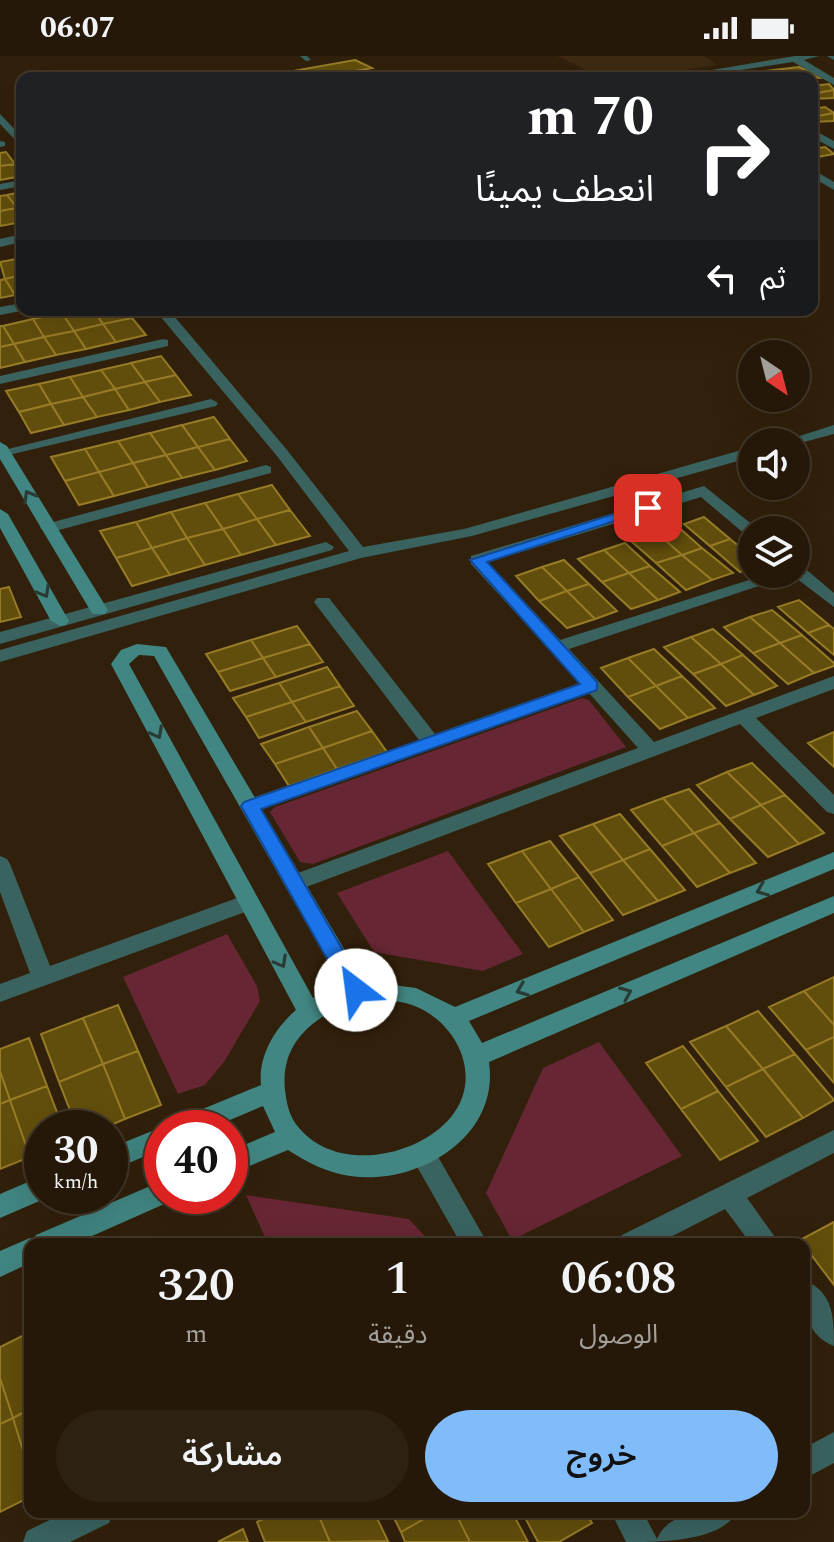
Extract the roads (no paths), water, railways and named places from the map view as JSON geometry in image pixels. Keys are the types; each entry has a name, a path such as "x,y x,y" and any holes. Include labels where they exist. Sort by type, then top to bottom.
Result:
{"street":[{"path":"724,57 751,56"},
{"path":"704,72 814,56"},
{"path":"795,59 817,72"},
{"path":"0,117 16,137"},
{"path":"167,316 282,453 359,553"},
{"path":"0,380 163,343"},
{"path":"99,610 2,450 211,403"},
{"path":"810,436 834,429"},
{"path":"0,656 359,553 466,533 738,456"},
{"path":"48,528 266,470"},
{"path":"651,750 477,560 704,491 738,520"},
{"path":"0,514 7,540 60,621"},
{"path":"0,638 326,547"},
{"path":"810,582 834,602"},
{"path":"556,647 741,588"},
{"path":"323,602 431,742"},
{"path":"309,1012 120,664 123,656 143,649 160,651 356,990"},
{"path":"294,883 834,682"},
{"path":"250,806 591,686"},
{"path":"743,716 834,807"},
{"path":"453,1018 834,860"},
{"path":"0,864 43,977"},
{"path":"0,993 248,902"},
{"path":"477,1056 834,904"},
{"path":"356,990 418,997 453,1018 470,1039 477,1056 480,1079 476,1102 464,1123 447,1142 424,1156 398,1165 369,1167 341,1163 311,1151 291,1137 270,1092 274,1057 285,1036 309,1012 356,990"},
{"path":"228,1110 270,1092"},
{"path":"248,1155 291,1137"},
{"path":"643,1238 834,1141"},
{"path":"424,1156 472,1238"},
{"path":"729,1194 762,1238"},
{"path":"0,1206 24,1196"},
{"path":"59,1238 144,1201"},
{"path":"0,1264 24,1253"},
{"path":"810,1301 834,1333"},
{"path":"810,1461 834,1447"},
{"path":"38,1542 86,1518"},
{"path":"629,1518 643,1542"},
{"path":"671,1542 712,1518"}]}
